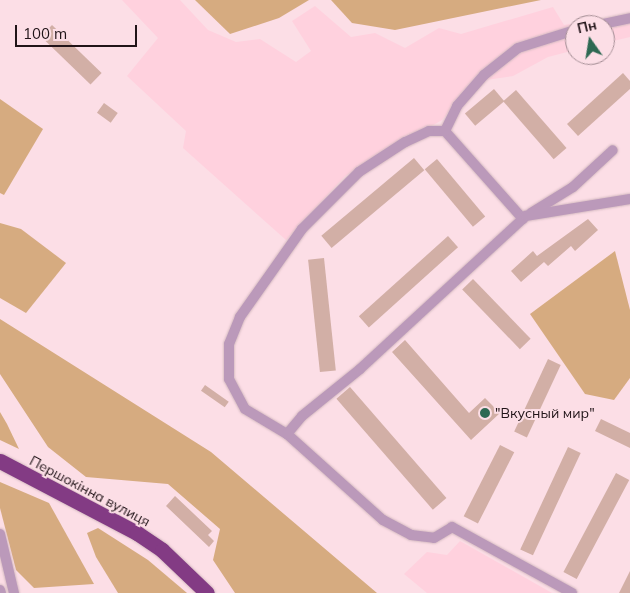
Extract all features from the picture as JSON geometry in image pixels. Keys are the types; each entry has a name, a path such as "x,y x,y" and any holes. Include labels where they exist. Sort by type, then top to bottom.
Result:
{"highway":[{"name":"Першокінна вулиця","path":"0,461 138,533 162,550 207,593"}],"street":[{"path":"615,21 630,18"},
{"path":"445,131 457,106 484,75 518,48 565,33"},
{"path":"524,218 445,131 429,131 406,142 340,187 285,251 240,317 230,344 228,362 233,392 255,418 287,434 383,520 411,536 434,538 452,527 572,593"},
{"path":"287,434 302,416 360,369 524,218 574,186 613,150"},
{"path":"524,218 630,199"},
{"path":"0,534 14,593"}],"shaded area":[{"path":"122,0 180,0 208,30 236,42 260,39 296,62 311,51 292,21 315,6 351,37 375,33 405,48 439,28 461,34 553,7 565,25 565,53 548,57 513,76 473,82 442,120 345,176 286,240 183,148 186,131 127,76 158,38"},
{"path":"195,0 309,0 279,18 230,34"},
{"path":"331,0 541,0 395,30 352,23"},
{"path":"630,14 630,37 615,41 615,16"},
{"path":"0,99 43,129 4,195 0,193"},
{"path":"0,223 21,229 66,263 26,313 0,298"},
{"path":"615,251 630,310 630,378 614,400 585,394 530,314"},
{"path":"0,319 211,452 377,593 235,593 213,560 220,529 168,484 86,477 48,447 0,374"},
{"path":"0,412 7,424 19,449 0,440"},
{"path":"0,482 49,503 94,584 34,588 16,570 0,508"},
{"path":"98,528 148,560 187,593 118,593 96,557 87,533"},
{"path":"460,541 552,593 427,593 404,574 427,552 447,555"}],"building":[{"path":"52,25 102,73 91,84 41,37"},
{"path":"623,73 630,81 630,89 578,136 567,124"},
{"path":"494,89 504,101 475,126 465,113"},
{"path":"516,90 567,148 554,159 503,101"},
{"path":"104,103 118,113 111,123 97,113"},
{"path":"414,158 424,170 332,248 321,236"},
{"path":"437,159 485,216 473,227 425,169"},
{"path":"588,219 598,230 575,251 571,246 548,266 544,262 521,282 511,271 533,251 537,256"},
{"path":"448,236 458,247 369,327 359,316"},
{"path":"324,258 336,370 320,372 308,260"},
{"path":"473,279 531,339 520,349 462,289"},
{"path":"405,340 469,413 485,398 500,413 471,440 392,352"},
{"path":"548,359 561,365 527,437 514,432"},
{"path":"205,385 229,402 225,407 201,391"},
{"path":"350,387 446,498 433,510 336,399"},
{"path":"601,419 630,433 630,448 595,431"},
{"path":"500,445 514,452 478,524 464,516"},
{"path":"568,447 581,453 533,555 520,549"},
{"path":"616,473 629,480 577,579 563,572"},
{"path":"175,496 212,531 208,535 214,541 209,547 166,506"},
{"path":"630,571 630,593 619,593"}],"place":[{"name":"\"Вкусный мир\"","path":"485,413"}]}
